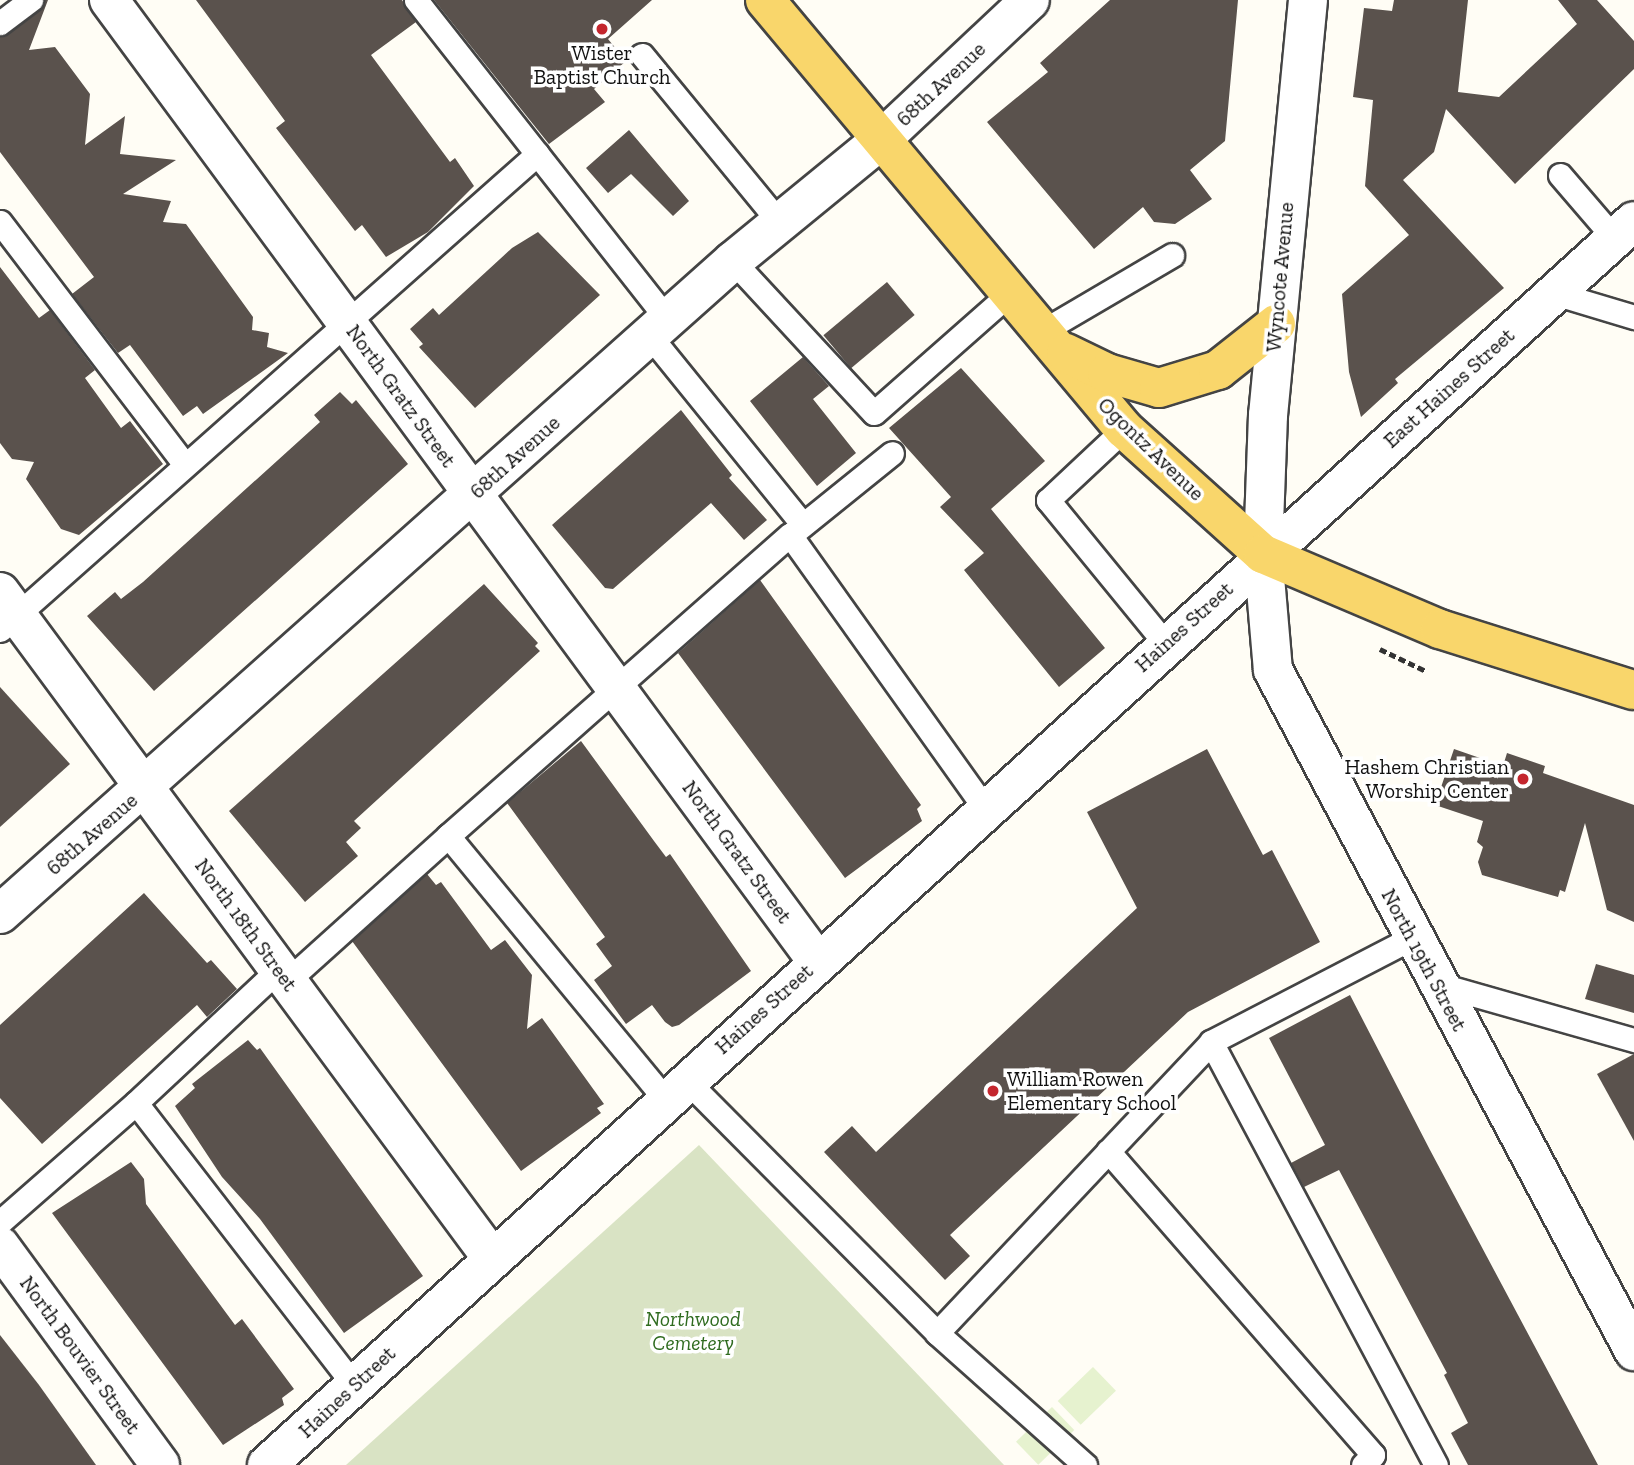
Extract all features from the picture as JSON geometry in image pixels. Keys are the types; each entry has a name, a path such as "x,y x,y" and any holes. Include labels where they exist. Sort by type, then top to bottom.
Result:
{"main road":[{"name":"Ogontz Avenue","path":"765,0 1124,429 1264,554 1416,620 1634,690"},
{"path":"1047,339 1107,373 1160,388 1218,370 1276,324"}],"street":[{"name":"North Gratz Street","path":"109,0 817,961"},
{"name":"68th Avenue","path":"0,914 145,788 733,261 881,141 1030,0"},
{"name":"Wyncote Avenue","path":"1264,554 1276,324 1308,0"},
{"name":"East Haines Street","path":"1264,554 1624,230"},
{"name":"Haines Street","path":"267,1465 1264,554"},
{"name":"North 19th Street","path":"1264,554 1273,670 1412,938 1634,1351"},
{"name":"North 18th Street","path":"6,612 145,788 492,1258"},
{"name":"North Bouvier Street","path":"0,1246 159,1465"}],"lane":[{"path":"0,23 31,0"},
{"path":"416,0 537,154 659,328 985,807"},
{"path":"642,55 780,223"},
{"path":"6,612 186,465 537,154"},
{"path":"1560,175 1624,230"},
{"path":"0,222 186,465"},
{"path":"1047,339 1172,255"},
{"path":"733,261 874,413 1009,294"},
{"path":"1554,293 1634,317"},
{"path":"1124,429 1048,500 1166,643"},
{"path":"0,1222 448,835 796,529 892,453"},
{"path":"448,835 676,1090 937,1333 1085,1465"},
{"path":"937,1333 1211,1042 1412,938"},
{"path":"1437,984 1634,1040"},
{"path":"1211,1042 1436,1465"},
{"path":"136,1103 354,1385"},
{"path":"1108,1151 1373,1455 1363,1465"}],"path":[{"path":"1377,648 1426,671"}],"green space":[{"name":"Northwood Cemetery","path":"699,1145 1004,1465 346,1465"},
{"path":"1093,1367 1116,1391 1081,1425 1058,1401"},
{"path":"1052,1407 1074,1430 1038,1465 1016,1442"}],"building":[{"path":"45,0 48,0 29,50 55,47 90,94 85,145 125,116 120,154 176,160 123,194 171,201 163,222 186,224 253,317 252,330 269,333 267,347 288,353 203,414 197,406 183,416 130,345 118,353 72,294 94,277 0,152 0,37 39,11"},
{"path":"196,0 402,0 416,22 371,55 450,162 455,158 474,186 428,232 386,257 362,225 355,231 276,128 285,121"},
{"path":"434,0 652,0 608,39 626,61 594,89 605,102 549,144"},
{"path":"1110,0 1238,0 1225,141 1190,170 1212,199 1175,224 1154,222 1143,207 1094,249 987,122 1048,72 1040,63"},
{"path":"1394,0 1468,0 1458,92 1499,97 1577,24 1558,0 1597,0 1634,41 1634,69 1515,184 1446,109 1434,152 1403,180 1504,288 1395,379 1398,383 1361,417 1349,372 1342,294 1409,235 1365,186 1373,100 1353,97 1364,8 1392,11"},
{"path":"629,130 689,201 673,216 631,174 608,193 586,168"},
{"path":"538,232 600,295 475,408 419,347 423,344 410,329 433,308 439,315 512,248"},
{"path":"0,267 39,318 50,310 95,370 85,378 121,428 130,421 163,464 79,535 61,529 26,479 34,462 12,459 0,443"},
{"path":"887,282 915,315 851,368 823,335"},
{"path":"803,357 829,386 813,399 856,453 817,486 750,401"},
{"path":"961,368 1045,461 991,509 1105,648 1059,687 964,570 984,553 940,507 951,497 889,428"},
{"path":"340,392 352,404 356,400 408,464 154,691 87,616 115,592 121,599 143,582 320,422 314,415"},
{"path":"681,410 732,475 729,478 767,520 744,540 711,503 613,589 605,588 552,525"},
{"path":"760,580 921,805 917,809 922,821 845,878 678,653"},
{"path":"484,584 538,643 535,646 540,651 354,821 361,828 346,842 358,856 305,902 229,811"},
{"path":"0,687 70,764 0,827"},
{"path":"581,741 666,857 670,854 751,971 679,1025 672,1027 665,1022 652,1005 626,1024 594,980 612,966 596,944 605,937 507,803"},
{"path":"1207,749 1263,855 1272,850 1320,942 1188,1012 950,1235 970,1256 945,1280 824,1152 852,1126 876,1152 1137,908 1087,812"},
{"path":"1454,749 1503,766 1507,753 1545,766 1543,773 1634,805 1634,922 1607,910 1585,823 1565,892 1560,890 1558,897 1482,875 1478,862 1483,847 1477,842 1483,821 1435,805"},
{"path":"427,874 436,885 441,882 491,950 505,940 532,975 527,1029 542,1018 604,1104 597,1108 601,1113 521,1171 352,941"},
{"path":"144,893 207,963 211,960 237,989 207,1017 197,1005 42,1144 0,1098 0,1025"},
{"path":"1596,964 1634,975 1634,1013 1585,999"},
{"path":"1350,995 1598,1465 1468,1465 1451,1433 1468,1423 1444,1375 1447,1373 1339,1170 1304,1187 1291,1163 1325,1145 1269,1038"},
{"path":"248,1040 257,1050 260,1048 423,1276 344,1333 260,1219 222,1177 175,1106 195,1088 192,1084"},
{"path":"1634,1054 1634,1141 1597,1074"},
{"path":"131,1162 144,1179 146,1204 235,1325 242,1319 294,1389 282,1398 284,1405 223,1445 52,1213"},
{"path":"0,1335 39,1385 96,1465 0,1465"}],"place":[{"name":"Wister Baptist Church","path":"602,29"},
{"name":"Hashem Christian Worship Center","path":"1523,779"},
{"name":"William Rowen Elementary School","path":"993,1091"}]}
